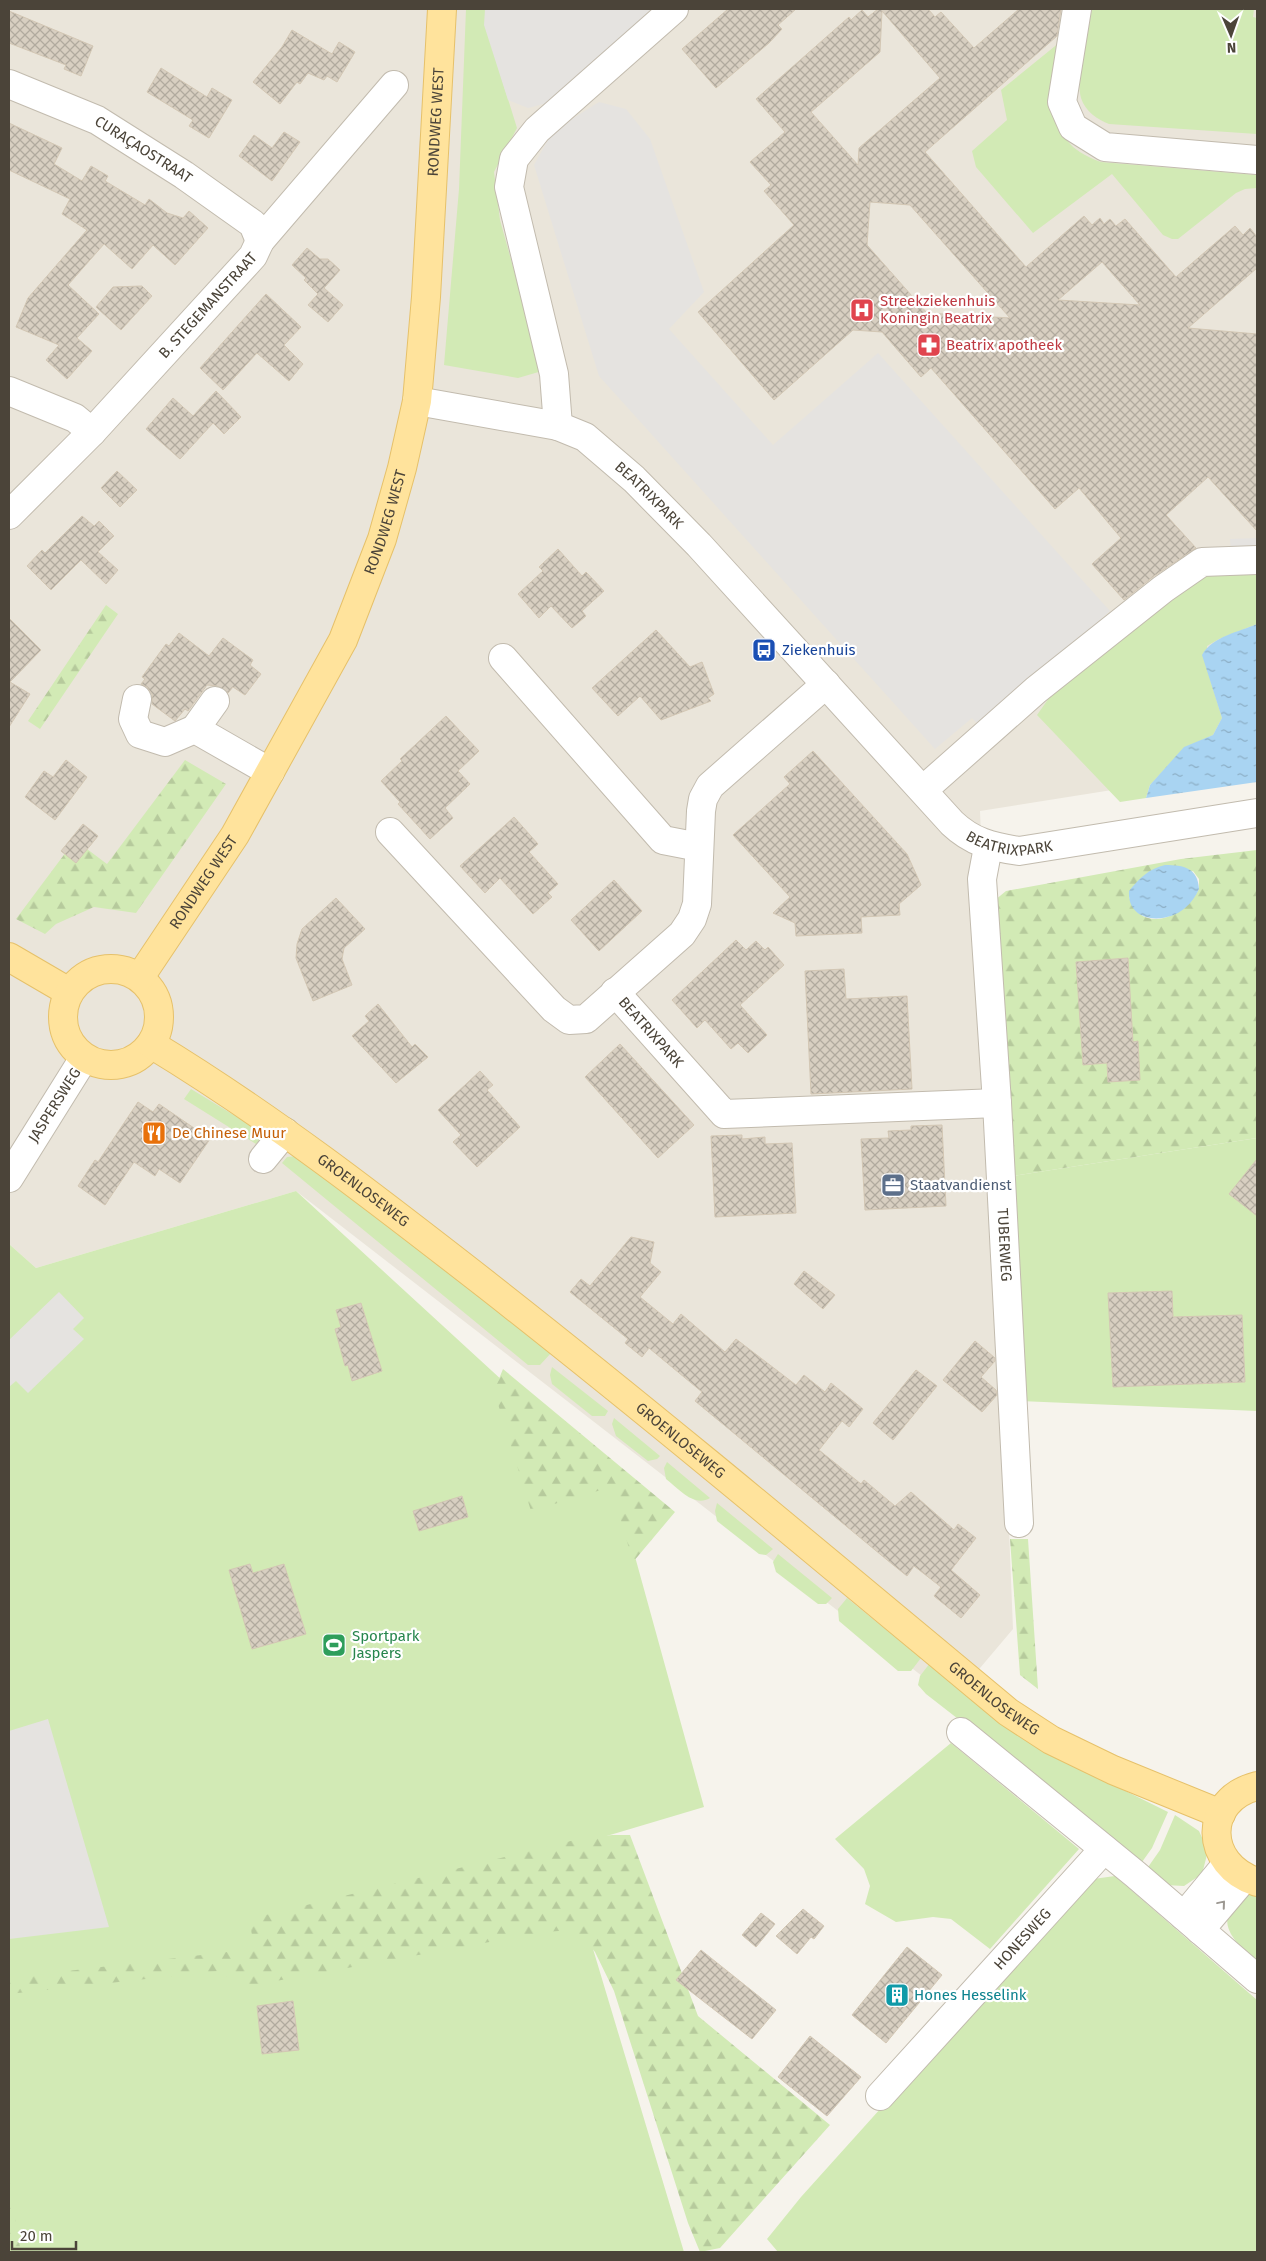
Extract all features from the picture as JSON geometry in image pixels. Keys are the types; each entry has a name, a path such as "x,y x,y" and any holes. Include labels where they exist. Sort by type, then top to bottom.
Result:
{"main road":[{"name":"RONDWEG WEST","path":"140,977 235,835 343,640 382,539 402,468 417,401 426,287 442,9"},
{"path":"9,957 69,992"},
{"path":"102,969 123,970 140,977 153,993 159,1010 158,1028 151,1044 138,1058 120,1065 101,1065 84,1058 70,1045 63,1028 62,1009 69,992 83,977 102,969"},
{"name":"GROENLOSEWEG","path":"151,1044 285,1132 397,1215 563,1345 1008,1712 1051,1740 1113,1770 1221,1814"},
{"path":"1243,1875 1218,1845 1217,1830 1221,1814 1236,1795 1257,1786"}],"street":[{"path":"558,426 554,374 508,187 514,159 537,130 674,9"},
{"path":"1077,9 1062,102 1073,127 1105,147 1257,160"},
{"name":"CURAÇAOSTRAAT","path":"9,84 97,120 184,175 253,224 260,241"},
{"name":"B. STEGEMANSTRAAT","path":"9,515 92,432 253,256 260,241 394,85"},
{"path":"9,391 75,418 92,432"},
{"name":"BEATRIXPARK","path":"417,401 558,426 585,437 634,479 699,545 964,835 988,846 1019,851 1257,813"},
{"path":"923,790 963,754 998,741 1023,720 1036,690 1163,589 1202,562 1257,560"},
{"path":"503,658 663,840 699,848"},
{"name":"BEATRIXPARK","path":"390,832 554,1010 569,1020 586,1019 682,934 692,919 697,904 702,799 710,786 826,684"},
{"path":"137,699 133,719 140,734 165,742 195,729 215,701"},
{"path":"195,729 270,772"},
{"name":"TUBERWEG","path":"988,846 982,879 997,1102 1020,1524"},
{"name":"BEATRIXPARK","path":"615,992 724,1114 997,1102"},
{"name":"JASPERSWEG","path":"9,1178 84,1058"},
{"path":"263,1159 285,1132"},
{"path":"962,1732 1257,1978"},
{"name":"HONESWEG","path":"880,2096 1104,1849"},
{"path":"1192,1923 1243,1875"}],"shaded area":[{"path":"9,9 1257,9 1257,767 980,811 1013,1629 953,1700 296,1191 36,1268 9,1244"},
{"path":"485,9 658,9 551,102 528,108 508,100 484,25"},
{"path":"599,102 626,109 650,139 704,292 669,329 773,445 878,353 1110,611 982,729 972,718 935,749 599,376 534,165 553,131"},
{"path":"1257,538 1257,554 1231,555 1230,539"},
{"path":"59,1292 84,1318 73,1329 84,1339 28,1393 16,1381 9,1387 9,1340"},
{"path":"48,1719 109,1927 9,1939 9,1731"}],"green space":[{"path":"466,9 485,9 485,25 517,128 494,172 500,220 542,371 518,378 444,365 459,189"},
{"path":"1092,9 1254,9 1253,17 1257,18 1257,134 1109,124 1096,117 1083,103 1080,89 1081,66"},
{"path":"1065,38 1061,89 1061,126 1069,143 1077,150 1101,162 1257,175 1257,188 1245,189 1236,193 1178,239 1172,239 1163,235 1112,174 1033,233 976,167 972,151 1007,120 1001,90"},
{"path":"1257,570 1257,624 1219,639 1207,646 1207,669 1222,718 1213,735 1184,748 1150,785 1146,798 1120,802 1037,715 1051,695 1065,682 1208,572"},
{"path":"106,605 118,614 40,729 28,721"},
{"path":"185,760 226,784 136,913 94,907 56,924 45,934 16,919 75,840 107,864"},
{"path":"1257,850 1257,1138 1007,1177 989,905 1006,891 1181,859","holes":["1193,871 1199,879 1199,889 1184,908 1163,918 1153,919 1143,916 1135,909 1129,897"]},
{"path":"191,1089 255,1128 259,1133 260,1139 256,1144 184,1099"},
{"path":"1257,1138 1257,1411 1020,1401 1007,1177"},
{"path":"297,1156 552,1352 540,1365 528,1365 282,1163 287,1157"},
{"name":"Sportpark Jaspers","path":"296,1191 615,1484 704,1807 563,1849 684,2252 9,2252 9,1244 36,1268"},
{"path":"552,1367 608,1411 605,1416 592,1416 552,1384 550,1375"},
{"path":"503,1369 675,1512 633,1562 611,1487 531,1511 494,1391"},
{"path":"614,1418 660,1456 657,1459 648,1461 616,1436 612,1424"},
{"path":"667,1462 710,1498 698,1501 681,1492 666,1479 664,1468"},
{"path":"717,1503 773,1549 766,1555 759,1554 717,1521 715,1511"},
{"path":"1010,1539 1028,1539 1038,1689 1020,1675"},
{"path":"778,1554 832,1598 826,1604 818,1604 776,1572 773,1562"},
{"path":"847,1598 921,1658 911,1671 898,1671 839,1621 838,1609"},
{"path":"930,1663 1047,1752 1168,1812 1152,1848 1142,1862 926,1694 918,1685 920,1676"},
{"path":"951,1743 1079,1849 990,1949 951,1919 933,1917 896,1922 865,1904 870,1886 864,1869 835,1839"},
{"path":"1175,1815 1199,1831 1208,1851 1202,1874 1184,1886 1165,1885 1146,1870 1160,1850"},
{"path":"630,1835 698,2016 830,2125 720,2248 700,2252 688,2223 614,1991 595,1952 582,1936 572,1930 545,1932 243,1987 219,1971 9,1994 9,1978 235,1951 250,1954 252,1935 249,1919 579,1839"},
{"path":"1115,1876 1257,2000 1257,2252 778,2252 767,2239 801,2197 1086,1880"},
{"path":"1251,1893 1257,1893 1257,1962 1232,1936 1227,1918 1230,1910 1238,1901"},
{"path":"9,2176 19,2242 21,2252 9,2252"}],"water":[{"path":"1257,624 1257,782 1146,798 1150,785 1184,747 1213,735 1222,718 1202,655 1219,639"},
{"path":"1165,865 1184,867 1193,872 1198,882 1198,892 1185,908 1168,917 1150,918 1141,915 1134,910 1130,902 1129,891 1145,875"}],"building":[{"path":"728,9 796,9 778,25 782,29 769,43 716,88 682,49"},
{"name":"Streekziekenhuis Koningin Beatrix","path":"878,9 928,9 935,17 941,12 974,48 1019,9 1061,9 1057,36 925,152 1026,267 1084,216 1092,225 1100,218 1104,224 1110,219 1116,226 1125,219 1176,277 1235,226 1243,235 1250,228 1257,237 1257,268 1188,328 1257,334 1257,531 1208,477 1166,515 1196,548 1154,576 1124,600 1092,564 1121,538 1079,488 1055,509 931,368 921,377 882,332 853,330 774,400 698,312 794,225 764,191 771,185 750,162 785,132 756,99 849,17 851,20 862,10 868,17","holes":["882,11 940,78 859,148 858,165 811,112 880,52","870,202 910,205 1010,318 927,313 867,245","1102,262 1140,305 1058,300"]},
{"path":"9,11 93,46 81,76 64,69 66,65 9,43"},
{"path":"292,30 332,54 339,42 355,52 337,82 327,76 324,80 308,73 300,84 297,82 280,104 253,82 282,47"},
{"path":"161,68 207,97 212,88 232,100 209,138 189,126 193,120 147,92"},
{"path":"9,123 62,148 54,164 82,181 91,166 108,176 105,181 145,205 149,199 167,213 183,218 189,211 208,228 175,265 153,245 132,269 104,244 68,285 99,314 77,338 92,351 67,379 46,360 59,345 16,327 28,298 87,230 62,214 70,199 9,170"},
{"path":"284,132 300,142 272,181 239,156 254,135 272,148"},
{"path":"307,248 320,259 328,259 340,270 324,288 343,305 328,322 308,305 318,294 304,280 306,278 292,265"},
{"path":"142,286 152,296 121,330 96,307 113,287"},
{"path":"266,294 301,327 284,345 303,364 289,381 257,353 223,390 200,368"},
{"path":"216,391 241,417 224,434 213,423 180,459 146,429 173,398 193,416"},
{"path":"117,471 137,490 120,507 101,488"},
{"path":"82,516 94,526 99,521 114,536 98,552 118,570 106,584 81,560 51,590 27,566 42,550 45,553"},
{"path":"558,549 582,576 586,572 604,591 582,611 586,616 572,628 551,606 539,618 518,594 543,571 539,567"},
{"path":"9,618 41,650 10,682 30,694 9,727"},
{"path":"656,630 690,667 702,662 714,694 708,698 711,701 661,720 640,696 618,716 592,688"},
{"path":"179,633 209,656 223,638 253,660 250,665 261,674 245,695 233,687 228,693 217,686 207,685 188,711 185,709 175,721 152,704 152,694 147,687 141,684 145,679 142,677 166,644 169,646"},
{"path":"446,716 479,751 458,771 470,784 445,808 453,818 430,839 398,804 400,802 381,781 402,761 400,759"},
{"path":"813,751 907,854 921,885 899,904 900,915 861,917 862,933 796,936 795,923 773,913 790,897 733,835 790,784 784,777"},
{"path":"66,760 87,777 55,820 25,797 44,771 53,777"},
{"path":"514,817 538,844 529,852 558,884 548,893 552,897 533,914 500,878 485,893 460,866"},
{"path":"83,824 98,836 76,863 61,851"},
{"path":"614,880 642,911 599,951 571,920"},
{"path":"336,898 365,929 344,948 342,959 352,985 313,1001 296,958 297,944 302,929"},
{"path":"736,940 746,950 756,941 765,950 768,947 784,965 740,1005 767,1035 748,1053 738,1043 731,1049 705,1020 697,1028 672,1000"},
{"path":"1128,958 1133,1042 1138,1041 1140,1080 1108,1082 1107,1063 1083,1065 1076,962"},
{"path":"844,969 846,999 907,996 912,1089 811,1094 805,971"},
{"path":"378,1004 412,1047 415,1044 428,1057 396,1083 352,1036 369,1021 365,1016"},
{"path":"620,1044 694,1125 658,1158 585,1077"},
{"path":"480,1071 493,1085 487,1090 520,1127 477,1167 453,1142 461,1135 438,1110"},
{"path":"138,1102 153,1112 159,1104 210,1139 180,1183 159,1169 155,1176 134,1162 105,1205 78,1186 95,1160 98,1162"},
{"path":"942,1125 946,1206 865,1210 861,1139 889,1138 888,1131 911,1130 911,1126"},
{"path":"742,1135 742,1139 765,1137 765,1144 792,1143 796,1213 715,1217 711,1136"},
{"path":"1257,1159 1257,1216 1229,1194"},
{"path":"631,1237 654,1242 650,1263 661,1272 640,1297 673,1324 681,1314 725,1352 736,1339 796,1385 804,1375 825,1392 831,1383 863,1409 849,1427 842,1421 819,1450 861,1484 864,1480 895,1506 911,1492 954,1530 958,1524 976,1538 951,1570 980,1595 961,1618 934,1596 941,1587 914,1566 907,1576 695,1401 702,1392 649,1348 642,1357 625,1343 628,1339 570,1292 581,1279 590,1286"},
{"path":"804,1271 835,1295 823,1309 794,1284"},
{"path":"1172,1291 1173,1317 1242,1315 1245,1382 1113,1387 1108,1293"},
{"path":"361,1303 382,1371 352,1381 348,1365 345,1366 335,1329 341,1327 336,1310"},
{"path":"975,1341 995,1358 995,1361 981,1377 996,1390 997,1395 982,1412 943,1380"},
{"path":"916,1370 937,1386 893,1440 873,1423"},
{"path":"462,1496 468,1517 419,1531 413,1511"},
{"path":"250,1564 253,1573 284,1564 306,1634 252,1649 229,1570"},
{"path":"803,1909 824,1926 814,1939 811,1937 797,1954 776,1936"},
{"path":"761,1913 775,1924 756,1947 742,1935"},
{"name":"Hones Hesselink","path":"907,1947 942,1975 886,2043 852,2015"},
{"path":"701,1950 776,2010 752,2039 676,1980"},
{"path":"293,2001 299,2050 262,2054 257,2006"},
{"path":"810,2036 861,2077 827,2116 778,2077"}],"place":[{"name":"Streekziekenhuis Koningin Beatrix","path":"862,310"},
{"name":"Beatrix apotheek","path":"929,345"},
{"name":"Ziekenhuis","path":"764,650"},
{"name":"De Chinese Muur","path":"154,1133"},
{"name":"Staatvandienst","path":"893,1185"},
{"name":"Sportpark Jaspers","path":"334,1645"},
{"name":"Hones Hesselink","path":"897,1995"}]}
